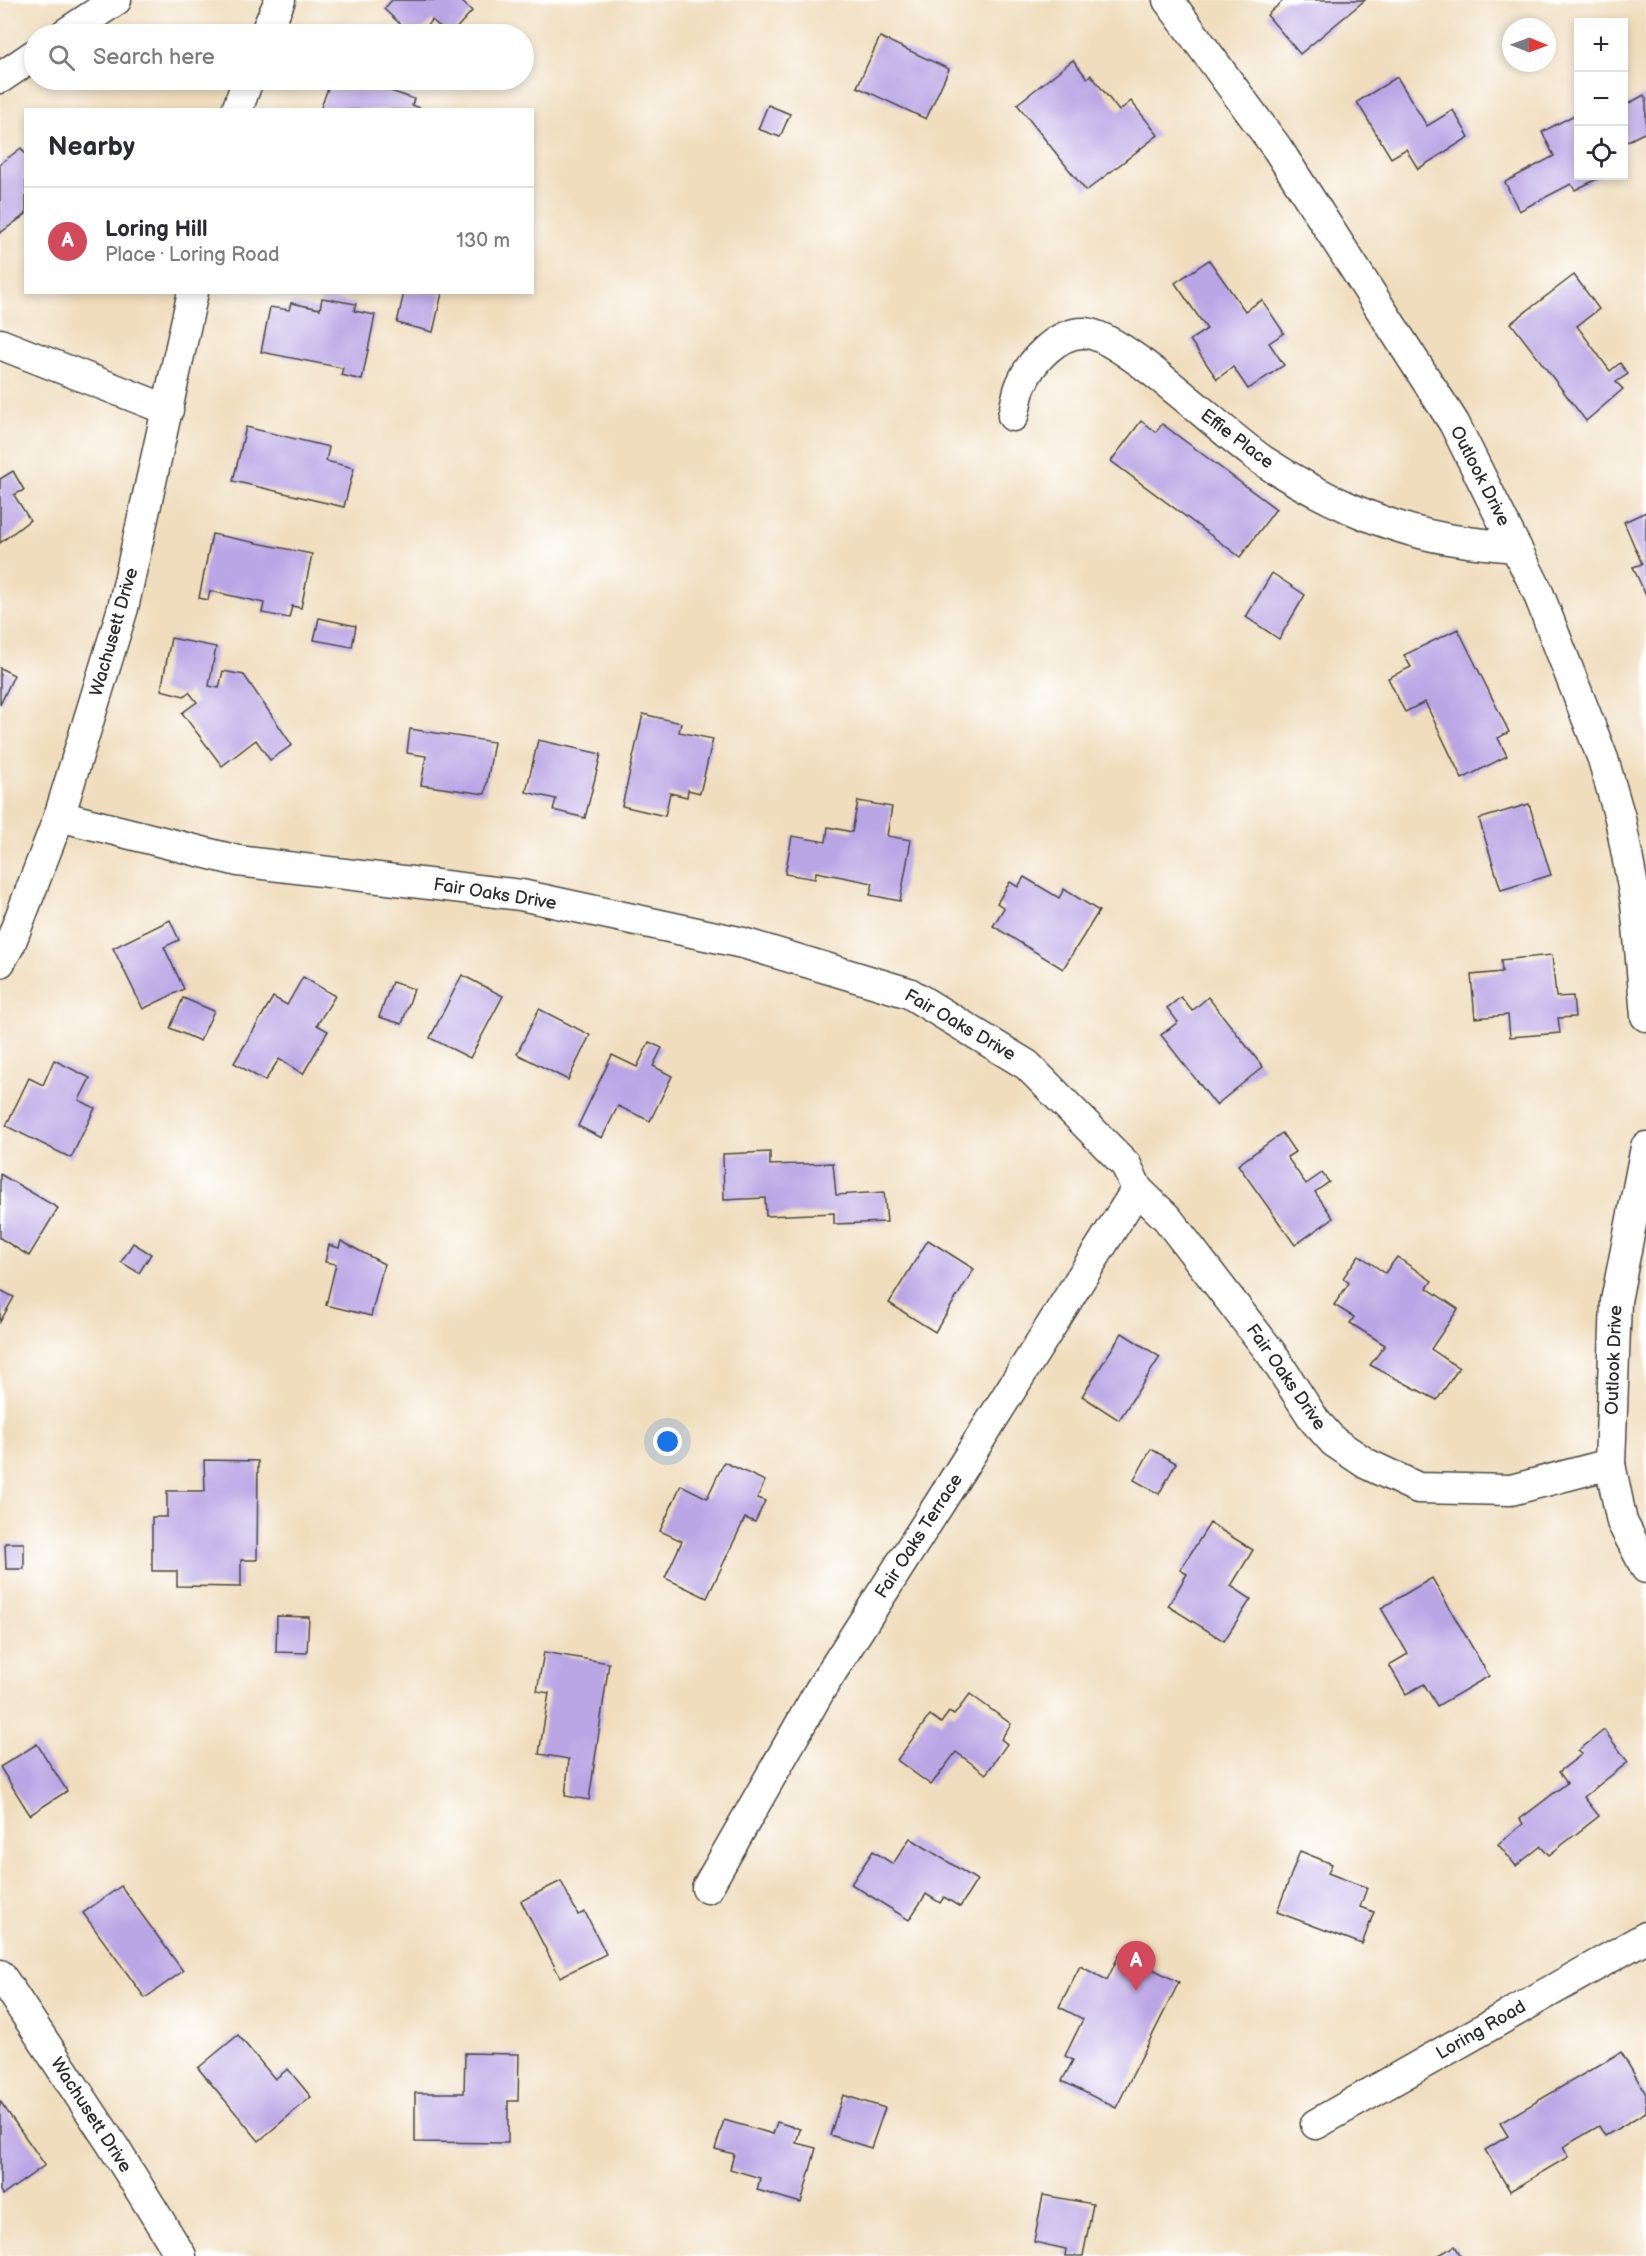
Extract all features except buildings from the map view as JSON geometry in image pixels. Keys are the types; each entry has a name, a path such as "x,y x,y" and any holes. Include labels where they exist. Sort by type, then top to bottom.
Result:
{"street":[{"path":"80,24 116,0"},
{"path":"269,24 280,0"},
{"name":"Outlook Drive","path":"1168,0 1277,148 1454,423 1537,591 1599,748 1620,818 1636,903 1646,1016"},
{"path":"0,78 24,62"},
{"path":"238,108 244,90"},
{"name":"Wachusett Drive","path":"0,962 10,944 59,816 123,609 193,294"},
{"name":"Effie Place","path":"1013,416 1021,385 1048,348 1065,336 1085,333 1105,338 1139,362 1263,461 1305,486 1375,519 1446,539 1516,548"},
{"path":"0,344 168,410"},
{"name":"Fair Oaks Drive","path":"59,816 238,861 533,898 744,943 909,993 1027,1065 1126,1165 1137,1189 1167,1218 1271,1353 1314,1421 1334,1442 1367,1464 1418,1488 1511,1490 1610,1464"},
{"name":"Outlook Drive","path":"1646,1148 1616,1301 1610,1464 1622,1522 1646,1568"},
{"name":"Fair Oaks Terrace","path":"707,1888 820,1690 1137,1189"},
{"name":"Loring Road","path":"1316,2124 1646,1937"},
{"name":"Wachusett Drive","path":"0,1975 113,2146 181,2256"}],"place":[{"name":"Loring Hill","path":"1136,1991"}]}
